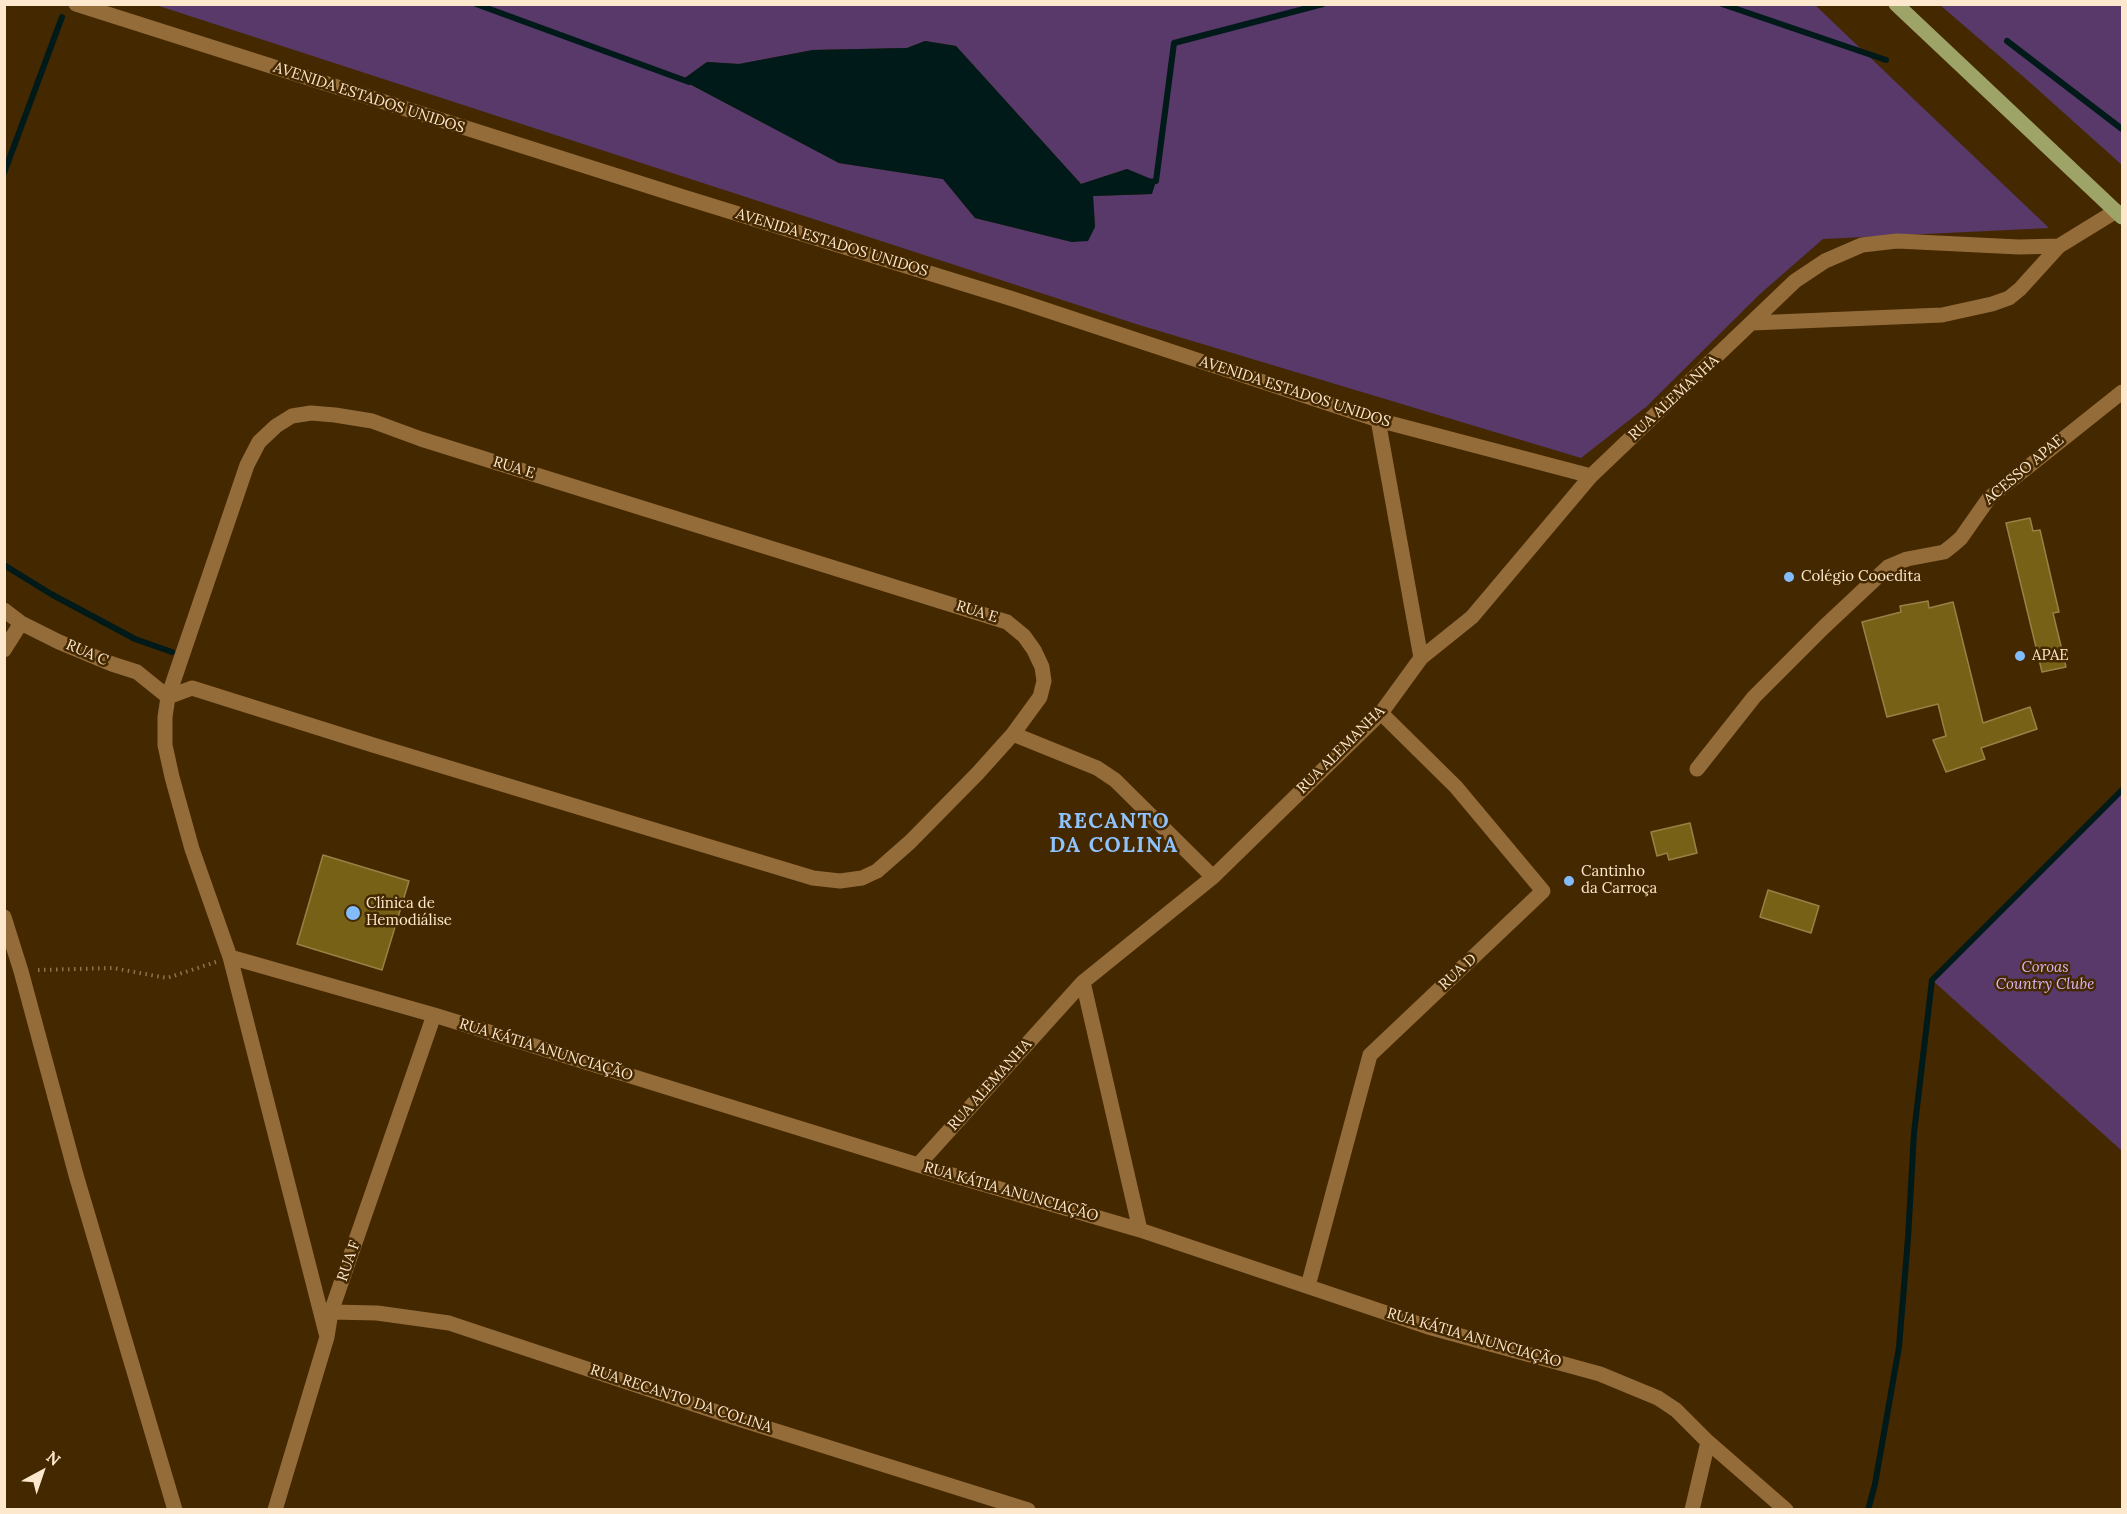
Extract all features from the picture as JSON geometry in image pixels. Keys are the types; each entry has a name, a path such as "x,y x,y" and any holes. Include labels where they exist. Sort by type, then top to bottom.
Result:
{"main road":[{"path":"1896,4 2119,214"}],"street":[{"name":"AVENIDA ESTADOS UNIDOS","path":"76,4 1013,299 1378,420 1591,476"},
{"path":"1752,323 1942,315 1992,304 2008,298 2020,289 2059,246 2119,214"},
{"name":"RUA ALEMANHA","path":"918,1165 1083,982 1213,877 1381,713 1421,658 1472,617 1591,476 1795,281 1826,261 1862,245 1897,242 2019,247 2059,246"},
{"name":"ACESSO APAE","path":"1698,769 1754,697 1888,567 1907,559 1944,552 1961,538 1989,498 2122,392"},
{"name":"RUA E","path":"311,413 372,421 421,439 1007,622 1024,636 1034,650 1042,667 1044,681 1040,697 1013,734 910,842 877,871 862,878 840,881 813,878 192,688 168,697 247,465 259,442 276,426 292,416 311,413"},
{"path":"1378,420 1421,658"},
{"name":"RUA C","path":"4,610 21,623 112,664 137,672 168,697"},
{"path":"4,650 21,623"},
{"path":"168,697 165,745 172,777 192,849 230,957 327,1337"},
{"name":"RUA D","path":"1308,1286 1370,1055 1543,891 1456,787 1381,713"},
{"path":"1013,734 1096,768 1115,780 1213,877"},
{"path":"4,917 21,971 76,1175 175,1509"},
{"name":"RUA KÁTIA ANUNCIAÇÃO","path":"230,957 434,1015 918,1165 1140,1230 1428,1327 1600,1374 1658,1398 1684,1417 1708,1442 1783,1507"},
{"path":"1083,982 1140,1230"},
{"name":"RUA F","path":"274,1509 327,1337 331,1312 434,1015"},
{"name":"RUA RECANTO DA COLINA","path":"331,1312 377,1313 449,1323 735,1418 1028,1509"},
{"path":"1692,1509 1708,1442"}],"path":[{"path":"21,971 113,968 167,978 230,957"}],"green space":[{"path":"156,5 1815,5 2049,228 1823,239 1760,294 1646,407 1581,458 1136,324","holes":["925,41 956,46 1081,184 1127,169 1155,181 1151,194 1093,196 1095,227 1072,242 975,218 943,179 839,163 682,80 707,62 739,64 813,50 907,48"]},
{"path":"1940,5 2122,5 2122,165 2026,79"},
{"name":"Coroas Country Clube","path":"2122,790 2122,1151 1932,980"}],"water":[{"path":"925,41 956,46 1081,184 1127,169 1156,181 1152,194 1093,196 1095,227 1088,241 1072,242 975,218 943,179 839,163 682,80 707,62 739,64 813,50 907,48"}],"building":[{"path":"2030,518 2033,531 2040,530 2059,612 2053,613 2066,667 2042,672 2006,523"},
{"path":"1928,601 1929,608 1953,602 1983,723 2030,707 2037,729 1981,748 1985,759 1946,772 1933,740 1946,736 1938,704 1887,717 1862,622 1901,612 1900,606"},
{"path":"1690,823 1697,853 1669,860 1667,853 1657,856 1651,832"},
{"name":"Clínica de Hemodiálise","path":"323,855 409,881 382,970 297,944"},
{"path":"1768,890 1819,906 1811,933 1760,917"}],"waterway":[{"path":"476,4 689,82"},
{"path":"1149,182 1156,181 1174,43 1323,4"},
{"path":"1722,4 1886,60"},
{"path":"4,173 62,17"},
{"path":"2007,41 2122,129"},
{"path":"4,565 51,594 135,639 172,652"},
{"path":"1868,1510 1875,1484 1899,1347 1914,1133 1932,980 2122,790"}],"place":[{"name":"Colégio Cooedita","path":"1789,577"},
{"name":"APAE","path":"2020,656"},
{"name":"Cantinho da Carroça","path":"1569,881"},
{"name":"Clínica de Hemodiálise","path":"353,913"}],"district":[{"name":"RECANTO DA COLINA","path":"1114,834"}]}
